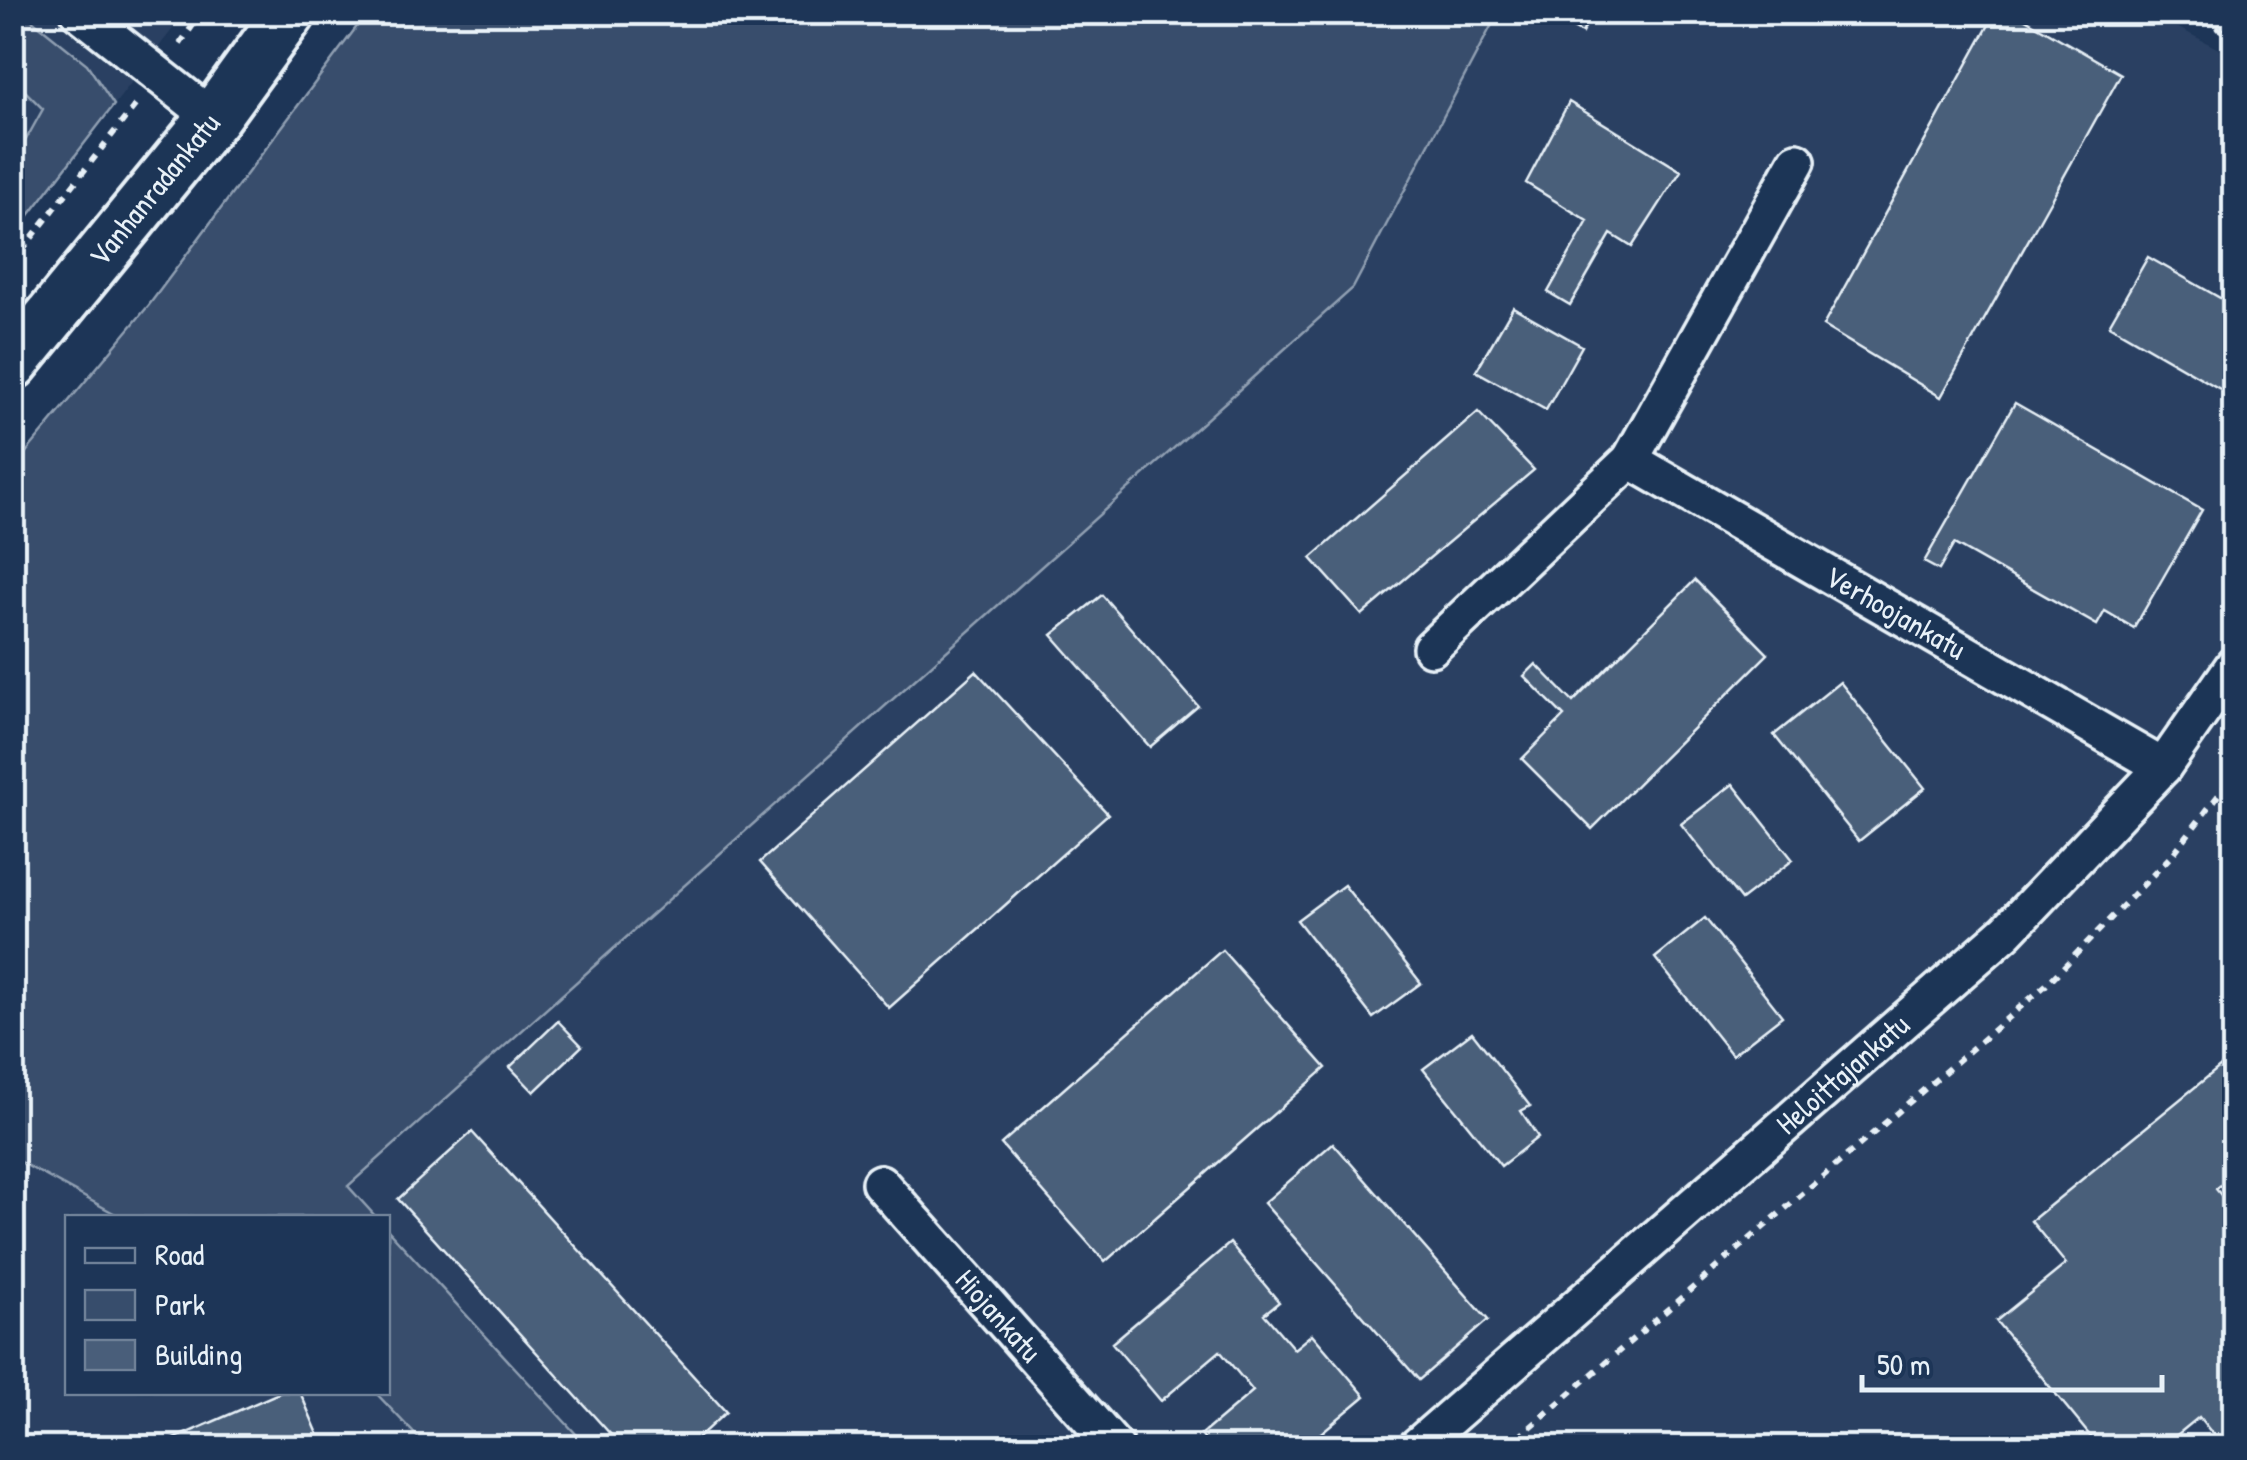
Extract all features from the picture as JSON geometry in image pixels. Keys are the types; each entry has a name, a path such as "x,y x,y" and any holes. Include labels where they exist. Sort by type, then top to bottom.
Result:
{"street":[{"path":"79,12 213,118"},
{"name":"Vanhanradankatu","path":"12,364 213,118 290,12"},
{"path":"1431,648 1630,460 1797,161"},
{"name":"Verhoojankatu","path":"1630,460 2163,766"},
{"name":"Heloittajankatu","path":"1415,1448 2007,931 2163,766 2234,665"},
{"name":"Hiojankatu","path":"880,1182 1116,1448"}],"path":[{"path":"12,262 158,75 202,12"},
{"path":"2188,12 2234,37"},
{"path":"1506,1448 2046,985 2173,854 2234,776"}],"shaded area":[{"path":"13,13 185,13 13,236"},
{"path":"1498,13 2150,13 2234,57 2234,1447 588,1447 390,1232 390,1215 374,1215 347,1187 1353,288"},
{"path":"12,1158 117,1215 65,1215 65,1395 378,1395 427,1447 13,1447"}],"green space":[{"path":"22,12 87,64 114,105 13,236 13,163 43,109 13,79 13,13"},
{"path":"367,13 1498,13 1353,288 348,1186 374,1215 117,1215 13,1158 13,468 149,305"},
{"path":"390,1232 588,1447 427,1447 378,1395 390,1395"}],"building":[{"path":"1544,12 1593,12 1582,33"},
{"path":"1996,12 2013,12 2121,74 1941,397 1823,326"},
{"path":"1569,102 1681,171 1632,247 1611,234 1570,305 1548,292 1588,221 1526,183"},
{"path":"2148,257 2234,306 2234,397 2109,325"},
{"path":"1513,307 1582,346 1546,410 1476,371"},
{"path":"2015,403 2202,510 2134,628 2105,611 2097,625 1954,544 1939,570 1924,562"},
{"path":"1478,412 1534,470 1362,615 1311,558"},
{"path":"1695,580 1768,654 1592,829 1522,759 1564,716 1524,676 1536,664 1573,702"},
{"path":"1102,595 1198,706 1150,747 1052,635"},
{"path":"976,671 1108,814 889,1008 760,862"},
{"path":"1840,682 1925,788 1859,841 1774,735"},
{"path":"1733,784 1793,860 1741,900 1681,824"},
{"path":"1344,885 1421,983 1373,1018 1297,920"},
{"path":"1705,918 1782,1016 1732,1055 1655,958"},
{"path":"1222,950 1326,1068 1105,1262 1001,1144"},
{"path":"558,1021 582,1046 534,1092 510,1067"},
{"path":"1472,1032 1530,1106 1521,1111 1538,1137 1501,1166 1423,1069"},
{"path":"2227,1061 2234,1071 2234,1174 2216,1189 2234,1211 2234,1448 2224,1448 2199,1417 2161,1448 2100,1448 1996,1321 2066,1264 2031,1221"},
{"path":"472,1132 726,1412 687,1448 623,1448 398,1199"},
{"path":"1333,1143 1488,1320 1419,1380 1264,1203"},
{"path":"1230,1243 1279,1302 1264,1314 1294,1349 1312,1334 1365,1396 1303,1448 1211,1448 1201,1435 1253,1391 1220,1351 1161,1401 1112,1343"},
{"path":"274,1395 301,1395 324,1448 153,1448"}]}
